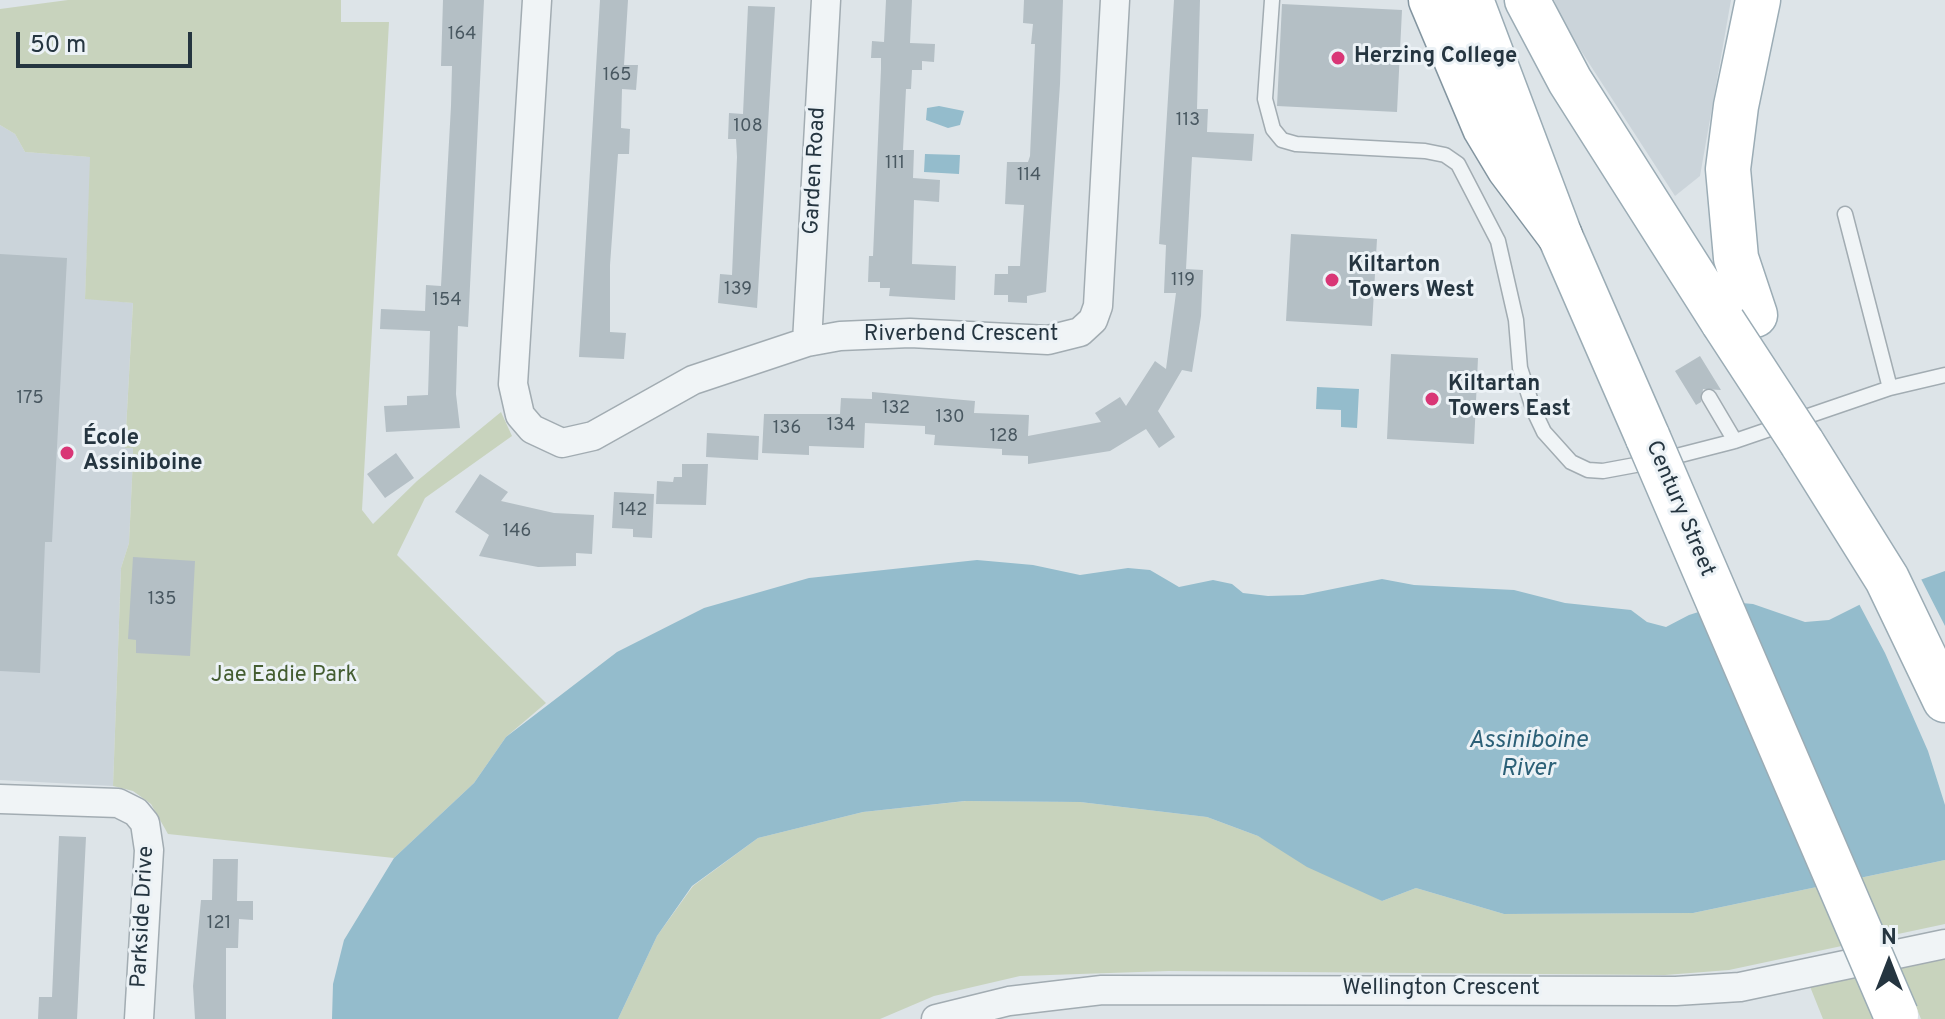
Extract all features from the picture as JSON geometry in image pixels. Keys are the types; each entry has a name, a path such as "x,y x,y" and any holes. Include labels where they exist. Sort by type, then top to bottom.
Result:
{"main road":[{"path":"1431,0 1485,128 1509,168 1560,236"},
{"name":"Century Street","path":"1471,0 1560,236 1897,1018"},
{"path":"1527,0 1570,81 1739,318 1802,443 1887,579 1945,700"},
{"path":"1739,318 1728,169 1736,106 1758,0"}],"street":[{"name":"Riverbend Crescent","path":"537,0 513,384 520,415 545,438 562,443 577,441 693,380 807,342 840,336 910,333 1048,340 1080,332 1093,320 1098,306 1115,0"},
{"name":"Garden Road","path":"807,342 826,0"},
{"name":"Parkside Drive","path":"0,799 118,803 136,812 145,823 149,850 139,1019"},
{"name":"Wellington Crescent","path":"936,1019 1009,1001 1102,990 1714,989 1753,984 1945,944"}],"lane":[{"path":"1272,0 1266,114 1282,140 1296,144 1425,151 1445,155 1458,164 1498,241 1516,320 1525,386 1544,432 1556,448 1579,466 1603,471 1735,441 1890,388 1945,375"},
{"path":"1845,214 1890,388"},
{"path":"1709,397 1735,441"}],"shaded area":[{"path":"1554,0 1731,0 1700,176 1675,196 1563,23"},
{"name":"École Assiniboine","path":"0,125 15,134 25,152 91,157 85,298 133,303 125,447 133,448 133,458 129,543 121,568 113,786 0,780"}],"green space":[{"name":"Jae Eadie Park","path":"68,0 341,0 341,22 389,22 362,510 373,524 417,481 501,412 512,436 425,498 397,555 546,703 506,737 474,783 394,858 168,834 151,804 133,791 113,786 121,568 129,543 133,458 133,448 125,448 133,303 85,299 90,157 25,152 15,134 0,125 0,9"},
{"path":"966,801 1080,802 1207,817 1258,836 1382,901 1416,888 1504,914 1693,913 1945,860 1945,924 1729,970 1665,975 1169,971 1020,976 934,996 880,1019 618,1019 657,936 693,886 758,838 863,812"},
{"path":"1945,958 1945,1019 1921,1019 1917,1009 1875,1019 1823,1019 1809,984"}],"water":[{"path":"939,106 964,111 960,125 948,128 926,120 927,108"},
{"path":"925,154 960,155 959,174 924,172"},
{"path":"1317,387 1359,389 1357,428 1341,427 1341,410 1316,409"},
{"name":"Assiniboine River","path":"977,560 1033,565 1080,575 1128,568 1150,570 1179,587 1213,580 1232,584 1243,593 1268,596 1303,595 1382,579 1414,585 1514,590 1565,603 1631,610 1647,622 1666,627 1689,615 1730,602 1753,604 1805,622 1829,620 1881,594 1945,571 1945,860 1693,913 1504,914 1416,888 1382,901 1307,867 1258,836 1207,817 1080,802 965,801 863,812 758,838 692,886 657,936 618,1019 332,1019 333,984 344,940 394,858 474,783 506,737 617,652 704,608 809,578"}],"pier":[{"path":"1919,575 1945,626 1945,805 1928,751 1885,653 1858,602"}],"building":[{"path":"443,0 484,0 468,327 458,326 456,394 460,428 386,432 384,406 407,405 407,396 428,395 430,331 380,329 381,309 425,311 426,285 441,286 452,66 441,66"},
{"path":"600,0 628,0 624,65 638,65 636,90 622,89 621,128 630,129 629,154 618,154 610,265 610,332 626,333 624,359 579,357"},
{"path":"886,0 912,0 910,43 935,44 934,62 922,61 922,70 912,70 911,89 906,89 903,150 914,150 913,178 940,180 939,202 914,200 912,264 956,266 955,300 889,296 890,288 880,288 880,282 868,282 869,256 873,256 881,69 881,58 871,58 872,41 884,42"},
{"path":"1024,0 1063,0 1046,292 1027,296 1027,303 1008,302 1008,295 994,295 995,274 1008,274 1008,266 1020,266 1024,205 1005,204 1007,162 1028,162 1030,156 1035,44 1031,44 1033,24 1023,23"},
{"path":"1174,0 1200,0 1197,109 1208,109 1207,132 1254,134 1252,161 1192,157 1186,269 1203,270 1201,316 1192,372 1182,370 1158,411 1175,437 1159,448 1146,429 1110,451 1028,464 1028,456 1002,455 1002,449 934,445 935,435 925,434 925,426 865,423 864,448 809,446 809,455 762,453 764,414 840,414 841,398 872,399 872,392 975,401 974,413 1029,415 1028,436 1101,422 1095,413 1120,397 1126,406 1155,361 1166,369 1176,293 1164,293 1166,245 1159,244"},
{"name":"Herzing College","path":"1282,4 1402,10 1397,112 1277,106"},
{"path":"748,6 775,7 757,308 718,303 720,274 732,275 737,157 736,139 728,139 729,113 743,114"},
{"name":"Kiltarton Towers West","path":"1291,234 1377,239 1372,326 1286,321"},
{"path":"0,254 67,258 52,542 45,542 40,673 0,671"},
{"name":"Kiltartan Towers East","path":"1391,354 1478,358 1474,444 1387,439"},
{"path":"1700,356 1721,390 1703,389 1701,402 1696,405 1675,371"},
{"path":"707,433 759,436 758,460 706,457"},
{"path":"396,453 414,478 385,498 367,474"},
{"path":"682,464 708,464 706,505 656,504 657,481 673,482 674,477 682,477"},
{"path":"480,474 508,492 501,501 554,513 594,515 592,554 576,553 576,566 538,567 479,556 489,535 455,512"},
{"path":"614,492 654,494 652,538 633,537 633,529 612,528"},
{"path":"133,557 195,561 190,656 136,653 136,640 128,639"},
{"path":"59,836 86,837 77,1019 38,1019 39,997 52,997"},
{"path":"213,859 238,859 237,901 253,901 253,920 239,919 238,948 226,948 226,1019 195,1019 193,986 201,900 212,900"}],"place":[{"name":"Herzing College","path":"1338,58"},
{"name":"Kiltarton Towers West","path":"1332,280"},
{"name":"Kiltartan Towers East","path":"1432,399"},
{"name":"École Assiniboine","path":"67,453"}]}
